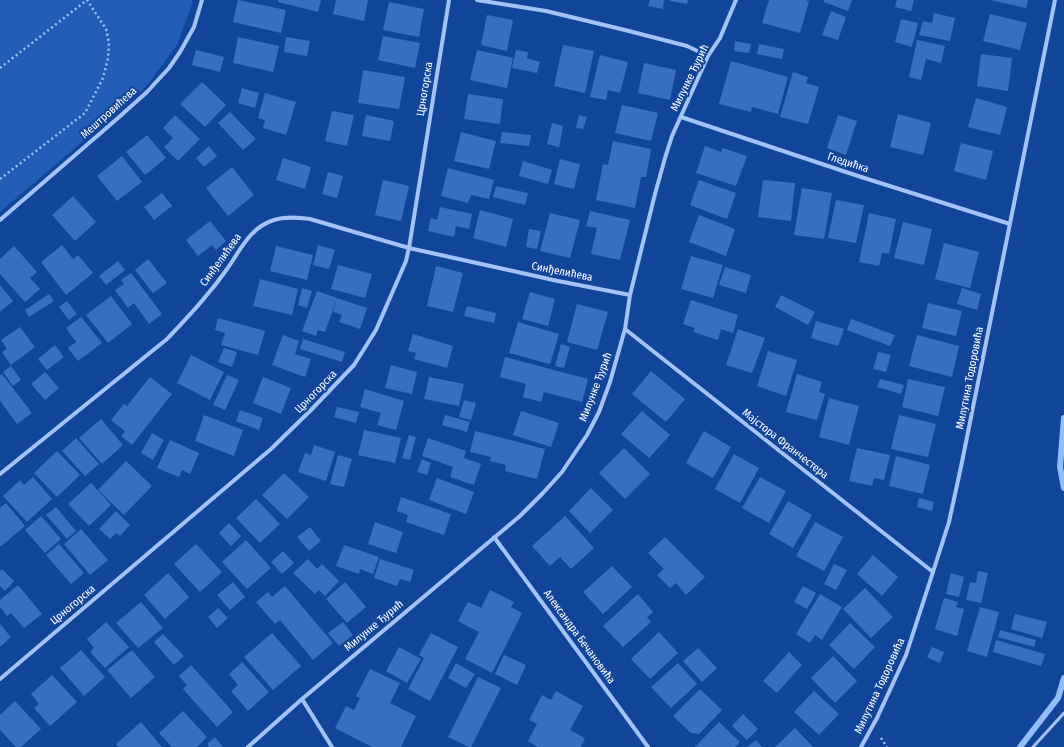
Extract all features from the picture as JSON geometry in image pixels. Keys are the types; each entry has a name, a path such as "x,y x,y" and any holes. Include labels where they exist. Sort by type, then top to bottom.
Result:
{"street":[{"name":"Мештровићева","path":"0,220 147,92 169,68 180,52 194,27 202,0"},
{"name":"Црногорска","path":"0,679 271,449 354,365 376,330 406,260 449,0"},
{"path":"477,0 546,11 625,30 687,46 708,56"},
{"name":"Милунке Ђурић","path":"248,747 302,699 520,516 562,472 587,435 599,412 610,382 625,329 630,295 655,194 672,136 708,56 720,38 736,0"},
{"name":"Милутина Тодоровића","path":"861,747 878,718 906,655 949,522 1056,0"},
{"name":"Гледићка","path":"681,117 858,176 1010,224"},
{"name":"Синђелићева","path":"0,474 166,339 186,320 206,296 253,232 274,220 285,218 310,219 409,248 558,281 630,295"},
{"name":"Мајстора Франчестера","path":"625,329 933,572"},
{"name":"Александра Бечановића","path":"494,537 648,747"},
{"path":"302,699 332,747"}],"lane":[{"path":"1033,747 1064,713"}],"path":[{"path":"0,68 87,0 106,29 109,43 108,58 103,78 85,113 0,179"}],"shaded area":[{"path":"0,0 192,0 192,4 177,45 145,88 0,212"}],"building":[{"path":"238,0 286,10 281,33 233,22"},
{"path":"278,0 321,0 318,12 278,2"},
{"path":"336,0 368,0 364,21 333,14"},
{"path":"650,0 664,0 663,9 648,6"},
{"path":"670,0 688,0 687,4"},
{"path":"769,0 809,1 800,33 762,23"},
{"path":"824,0 852,0 848,11 824,2"},
{"path":"897,0 914,0 911,11 895,7"},
{"path":"990,0 1028,0 1026,8"},
{"path":"389,2 424,9 419,37 383,30"},
{"path":"831,11 846,17 838,40 822,35"},
{"path":"934,13 955,18 950,41 919,35 923,21 932,23"},
{"path":"990,14 1027,23 1020,50 983,41"},
{"path":"487,15 513,20 507,51 481,45"},
{"path":"901,19 918,23 912,47 895,42"},
{"path":"383,36 420,43 415,68 378,60"},
{"path":"238,37 279,46 273,72 233,63"},
{"path":"286,37 310,41 307,56 284,52"},
{"path":"917,40 945,46 941,63 926,59 921,80 909,77"},
{"path":"735,41 751,44 749,53 734,51"},
{"path":"759,44 784,49 782,59 757,54"},
{"path":"563,45 594,51 585,93 554,86"},
{"path":"196,50 224,57 220,72 192,65"},
{"path":"477,50 513,58 507,88 470,80"},
{"path":"516,50 528,52 527,58 540,62 537,73 512,68"},
{"path":"981,54 1012,58 1008,91 977,86"},
{"path":"600,55 628,62 620,93 608,90 606,100 590,97"},
{"path":"731,61 788,77 778,114 752,107 751,112 719,104"},
{"path":"644,63 676,70 670,100 638,93"},
{"path":"363,70 405,77 399,109 358,103"},
{"path":"793,72 808,77 806,83 819,87 808,124 780,117"},
{"path":"202,82 226,105 205,127 180,104"},
{"path":"242,88 259,93 255,108 238,103"},
{"path":"265,93 296,102 286,135 263,128 265,120 258,118"},
{"path":"468,94 503,99 500,124 464,119"},
{"path":"976,98 1007,107 1000,135 968,127"},
{"path":"622,105 658,113 651,141 615,133"},
{"path":"332,111 354,115 347,146 325,141"},
{"path":"230,112 256,139 243,150 218,123"},
{"path":"898,114 931,123 923,155 890,147"},
{"path":"175,115 200,139 178,161 164,147 173,138 163,128"},
{"path":"366,115 394,121 390,141 362,136"},
{"path":"579,115 587,117 583,129 576,128"},
{"path":"838,115 857,121 846,155 827,148"},
{"path":"552,123 563,126 559,147 547,144"},
{"path":"461,132 496,141 489,169 454,161"},
{"path":"502,132 531,135 529,146 500,143"},
{"path":"147,135 166,158 145,175 126,152"},
{"path":"613,141 651,149 646,177 641,177 635,208 596,200 603,164 608,165"},
{"path":"961,143 993,151 986,180 954,171"},
{"path":"209,146 217,156 204,167 196,158"},
{"path":"705,146 721,152 723,148 747,156 736,186 696,173"},
{"path":"122,156 142,182 117,201 97,176"},
{"path":"283,158 311,167 305,189 276,180"},
{"path":"560,159 580,164 574,189 554,184"},
{"path":"523,161 552,170 548,184 519,176"},
{"path":"232,167 254,195 228,216 206,188"},
{"path":"448,168 494,180 489,199 471,195 468,203 441,196"},
{"path":"328,172 343,176 337,198 322,194"},
{"path":"383,180 409,186 401,221 375,215"},
{"path":"699,180 736,193 727,219 690,205"},
{"path":"763,180 795,183 791,221 758,217"},
{"path":"496,186 528,193 525,205 493,197"},
{"path":"802,188 832,193 824,239 794,235"},
{"path":"162,193 172,206 154,220 144,207"},
{"path":"73,196 96,222 75,241 52,215"},
{"path":"836,200 864,205 856,243 828,238"},
{"path":"440,207 472,214 469,229 456,226 454,237 428,231 431,218 437,220"},
{"path":"480,210 513,219 506,247 473,238"},
{"path":"590,211 630,220 620,260 591,254 597,228 586,226"},
{"path":"550,213 580,220 570,258 540,251"},
{"path":"869,213 896,219 889,254 882,253 879,266 859,262"},
{"path":"699,215 735,229 726,256 689,242"},
{"path":"210,221 226,241 216,250 212,245 198,256 186,240"},
{"path":"903,222 932,229 924,265 894,258"},
{"path":"529,229 541,231 537,249 526,247"},
{"path":"944,243 979,252 970,288 935,279"},
{"path":"62,245 73,259 78,255 93,273 66,295 41,262"},
{"path":"318,245 335,250 329,269 313,265"},
{"path":"14,246 37,272 30,278 40,289 25,302 0,274 0,259"},
{"path":"276,246 313,255 307,280 270,271"},
{"path":"691,256 723,265 713,298 681,289"},
{"path":"148,259 167,283 153,293 135,270"},
{"path":"118,261 125,270 106,285 99,276"},
{"path":"338,265 372,274 365,298 331,289"},
{"path":"436,266 463,273 453,312 427,306"},
{"path":"725,267 751,275 746,293 719,285"},
{"path":"131,273 162,314 149,324 134,303 128,308 115,290 124,284 121,280"},
{"path":"260,279 298,289 292,315 253,306"},
{"path":"0,285 13,301 0,312"},
{"path":"302,288 312,291 307,308 298,305"},
{"path":"962,288 981,294 977,310 957,304"},
{"path":"317,291 337,298 325,332 318,330 316,336 302,331"},
{"path":"530,292 555,299 548,326 522,319"},
{"path":"49,294 54,301 29,317 25,310"},
{"path":"781,295 815,312 808,325 775,307"},
{"path":"111,296 132,324 108,343 86,315"},
{"path":"337,298 367,308 360,329 339,322 342,315 333,312"},
{"path":"691,300 738,315 733,333 721,329 718,340 693,332 695,328 683,324"},
{"path":"67,301 77,314 69,320 59,307"},
{"path":"928,303 962,311 956,336 922,328"},
{"path":"577,304 608,312 597,350 567,342"},
{"path":"467,306 496,313 494,323 464,316"},
{"path":"81,317 102,343 78,361 68,348 76,342 66,328"},
{"path":"218,318 265,331 258,355 221,345 225,333 215,330"},
{"path":"851,319 895,335 890,346 847,330"},
{"path":"816,321 844,329 838,346 811,338"},
{"path":"518,322 559,334 550,364 509,353"},
{"path":"20,327 35,347 11,365 2,352 7,349 1,340"},
{"path":"738,329 765,338 752,373 726,365"},
{"path":"413,334 453,346 447,368 414,359 416,353 408,351"},
{"path":"283,335 299,341 295,354 311,359 305,377 272,365"},
{"path":"917,335 959,346 952,377 909,366"},
{"path":"303,339 345,352 342,362 300,349"},
{"path":"561,344 570,347 564,368 555,366"},
{"path":"55,345 64,357 47,370 38,359"},
{"path":"224,348 237,352 232,367 218,362"},
{"path":"768,351 797,360 786,396 757,386"},
{"path":"878,352 891,355 886,372 873,369"},
{"path":"191,355 224,372 210,400 177,383"},
{"path":"505,357 588,379 582,402 544,392 541,402 523,397 526,384 500,377"},
{"path":"391,365 417,372 412,394 385,388"},
{"path":"11,366 21,380 13,386 3,372"},
{"path":"651,371 685,399 666,422 632,394"},
{"path":"45,372 59,388 45,400 31,384"},
{"path":"2,374 32,413 17,424 0,401 0,375"},
{"path":"797,374 822,382 819,392 825,394 817,420 786,412"},
{"path":"227,375 239,380 225,410 213,405"},
{"path":"150,377 172,394 132,445 121,436 125,431 111,420 124,404 127,406"},
{"path":"263,377 291,388 281,414 253,403"},
{"path":"429,377 464,384 459,406 424,399"},
{"path":"880,379 904,385 901,394 877,387"},
{"path":"908,379 945,387 938,416 902,407"},
{"path":"365,389 404,401 396,430 377,425 381,413 360,407"},
{"path":"829,398 859,406 849,445 819,437"},
{"path":"464,400 476,403 471,420 459,417"},
{"path":"337,407 359,412 356,423 334,417"},
{"path":"240,410 263,418 259,430 236,421"},
{"path":"521,411 559,423 551,447 513,435"},
{"path":"642,411 670,435 649,458 621,434"},
{"path":"204,415 243,430 234,456 195,441"},
{"path":"445,415 470,422 467,432 442,425"},
{"path":"899,415 936,424 928,457 891,449"},
{"path":"101,419 123,445 102,464 79,438"},
{"path":"364,430 401,438 395,463 358,455"},
{"path":"475,431 545,449 537,479 505,471 506,465 490,461 491,457 470,452"},
{"path":"704,431 731,447 713,478 686,463"},
{"path":"152,433 164,440 153,460 141,453"},
{"path":"409,435 416,437 410,460 402,458"},
{"path":"76,438 99,464 85,476 62,451"},
{"path":"428,438 466,451 464,458 481,464 474,485 450,477 453,467 422,456"},
{"path":"170,440 199,453 190,474 182,470 179,477 157,468"},
{"path":"314,445 335,452 326,481 298,472 305,453 311,455"},
{"path":"624,448 650,474 625,499 599,473"},
{"path":"857,448 890,455 884,480 874,478 872,486 849,481"},
{"path":"57,451 80,475 57,497 34,473"},
{"path":"734,454 759,468 740,503 715,489"},
{"path":"338,455 352,459 344,487 330,484"},
{"path":"896,456 930,465 923,494 889,486"},
{"path":"422,459 431,463 427,475 417,472"},
{"path":"126,461 152,486 124,515 98,490"},
{"path":"284,473 309,497 287,519 262,495"},
{"path":"33,477 52,499 27,522 3,496 20,480 24,485"},
{"path":"760,477 786,491 769,523 742,508"},
{"path":"437,478 474,492 466,514 429,500"},
{"path":"91,483 111,505 89,526 68,504"},
{"path":"591,488 613,510 590,533 569,511"},
{"path":"401,497 451,514 444,535 406,522 408,515 397,511"},
{"path":"919,498 934,502 932,511 917,507"},
{"path":"256,499 280,524 260,543 236,518"},
{"path":"788,501 812,515 793,548 769,534"},
{"path":"6,503 25,526 0,547 0,508"},
{"path":"56,507 76,531 67,539 46,515"},
{"path":"116,511 130,525 120,536 116,533 110,539 99,529"},
{"path":"41,516 61,539 45,553 25,530"},
{"path":"565,516 594,548 571,569 560,557 550,566 532,546"},
{"path":"375,522 403,532 396,553 368,544"},
{"path":"815,522 843,537 824,571 796,556"},
{"path":"229,523 241,536 231,546 219,533"},
{"path":"310,527 321,541 309,551 297,537"},
{"path":"81,529 108,560 90,575 64,544"},
{"path":"665,537 705,577 686,595 676,583 670,588 657,575 664,569 648,553"},
{"path":"246,540 271,568 247,589 222,562"},
{"path":"59,544 84,573 71,584 46,555"},
{"path":"196,544 222,572 200,592 174,564"},
{"path":"344,545 379,557 373,574 360,569 359,574 336,566"},
{"path":"283,551 294,563 282,574 271,562"},
{"path":"873,555 898,577 882,596 857,574"},
{"path":"308,559 317,569 322,564 339,581 325,596 319,590 315,594 293,573"},
{"path":"380,559 414,570 410,582 400,579 397,586 374,578"},
{"path":"834,564 847,570 836,590 824,584"},
{"path":"612,566 632,587 603,614 583,592"},
{"path":"2,569 14,581 5,591 0,586 0,571"},
{"path":"978,571 988,573 981,603 966,600 970,582 976,583"},
{"path":"168,573 189,597 165,619 144,595"},
{"path":"951,573 964,577 959,597 946,594"},
{"path":"233,582 245,597 230,610 217,595"},
{"path":"345,582 366,607 347,623 326,599"},
{"path":"18,585 42,614 24,628 11,613 7,616 0,607 0,600"},
{"path":"285,586 333,643 313,660 280,620 275,624 256,602 268,592 272,597"},
{"path":"803,586 816,593 807,609 794,602"},
{"path":"865,588 893,617 871,638 843,609"},
{"path":"490,590 514,602 511,607 522,613 492,673 465,659 479,632 458,621 468,602 481,608"},
{"path":"638,594 653,612 647,617 651,622 623,647 603,626"},
{"path":"820,594 842,607 822,640 815,635 810,643 796,634"},
{"path":"944,598 958,602 956,607 964,609 957,636 935,629"},
{"path":"141,602 163,628 138,648 116,623"},
{"path":"980,607 999,612 987,657 967,651"},
{"path":"218,608 228,618 217,628 208,617"},
{"path":"1015,614 1047,622 1042,638 1011,629"},
{"path":"106,622 129,647 105,668 90,652 94,648 87,639"},
{"path":"343,622 353,635 339,646 328,633"},
{"path":"850,623 875,647 854,669 829,645"},
{"path":"0,624 11,637 0,647"},
{"path":"1000,630 1036,640 1034,647 998,637"},
{"path":"659,632 678,653 650,679 631,659"},
{"path":"272,633 301,666 273,690 244,657"},
{"path":"431,633 458,647 430,701 408,689 424,658 419,655"},
{"path":"163,634 184,656 174,665 154,642"},
{"path":"996,640 1045,654 1041,666 993,652"},
{"path":"399,647 421,659 407,683 386,671"},
{"path":"932,647 944,652 940,663 927,657"},
{"path":"698,648 717,668 702,682 683,661"},
{"path":"81,650 105,677 84,696 60,668"},
{"path":"132,650 155,677 131,698 107,670"},
{"path":"789,652 802,665 777,693 763,681"},
{"path":"504,655 526,665 517,685 495,674"},
{"path":"833,656 857,681 835,703 811,678"},
{"path":"242,662 269,692 248,711 231,691 238,685 229,674"},
{"path":"456,663 475,674 466,688 448,678"},
{"path":"678,663 697,684 671,708 651,687"},
{"path":"191,665 233,712 217,727 183,689 187,685 179,676"},
{"path":"370,669 400,683 390,703 416,716 401,747 372,747 335,728 346,706 354,710 360,698 356,696"},
{"path":"52,675 77,702 50,726 34,708 39,704 31,694"},
{"path":"478,677 501,688 471,747 469,747 448,737"},
{"path":"700,689 722,710 699,734 691,733 673,716"},
{"path":"556,691 583,706 570,730 585,738 581,747 538,747 528,741 537,724 529,720 542,695 551,700"},
{"path":"814,691 839,714 819,735 794,712"},
{"path":"15,701 41,729 21,747 16,747 0,730 0,715"},
{"path":"183,711 207,737 197,747 172,747 159,733"},
{"path":"743,714 758,729 747,740 732,726"},
{"path":"141,722 162,747 119,747 116,744"},
{"path":"719,722 740,742 735,747 695,747"},
{"path":"795,728 813,747 775,747"},
{"path":"215,737 223,747 209,747 207,744"},
{"path":"756,740 762,747 747,747"}],"waterway":[{"path":"1064,418 1060,467 1064,488"},
{"path":"1020,747 1058,698 1064,678"}]}
